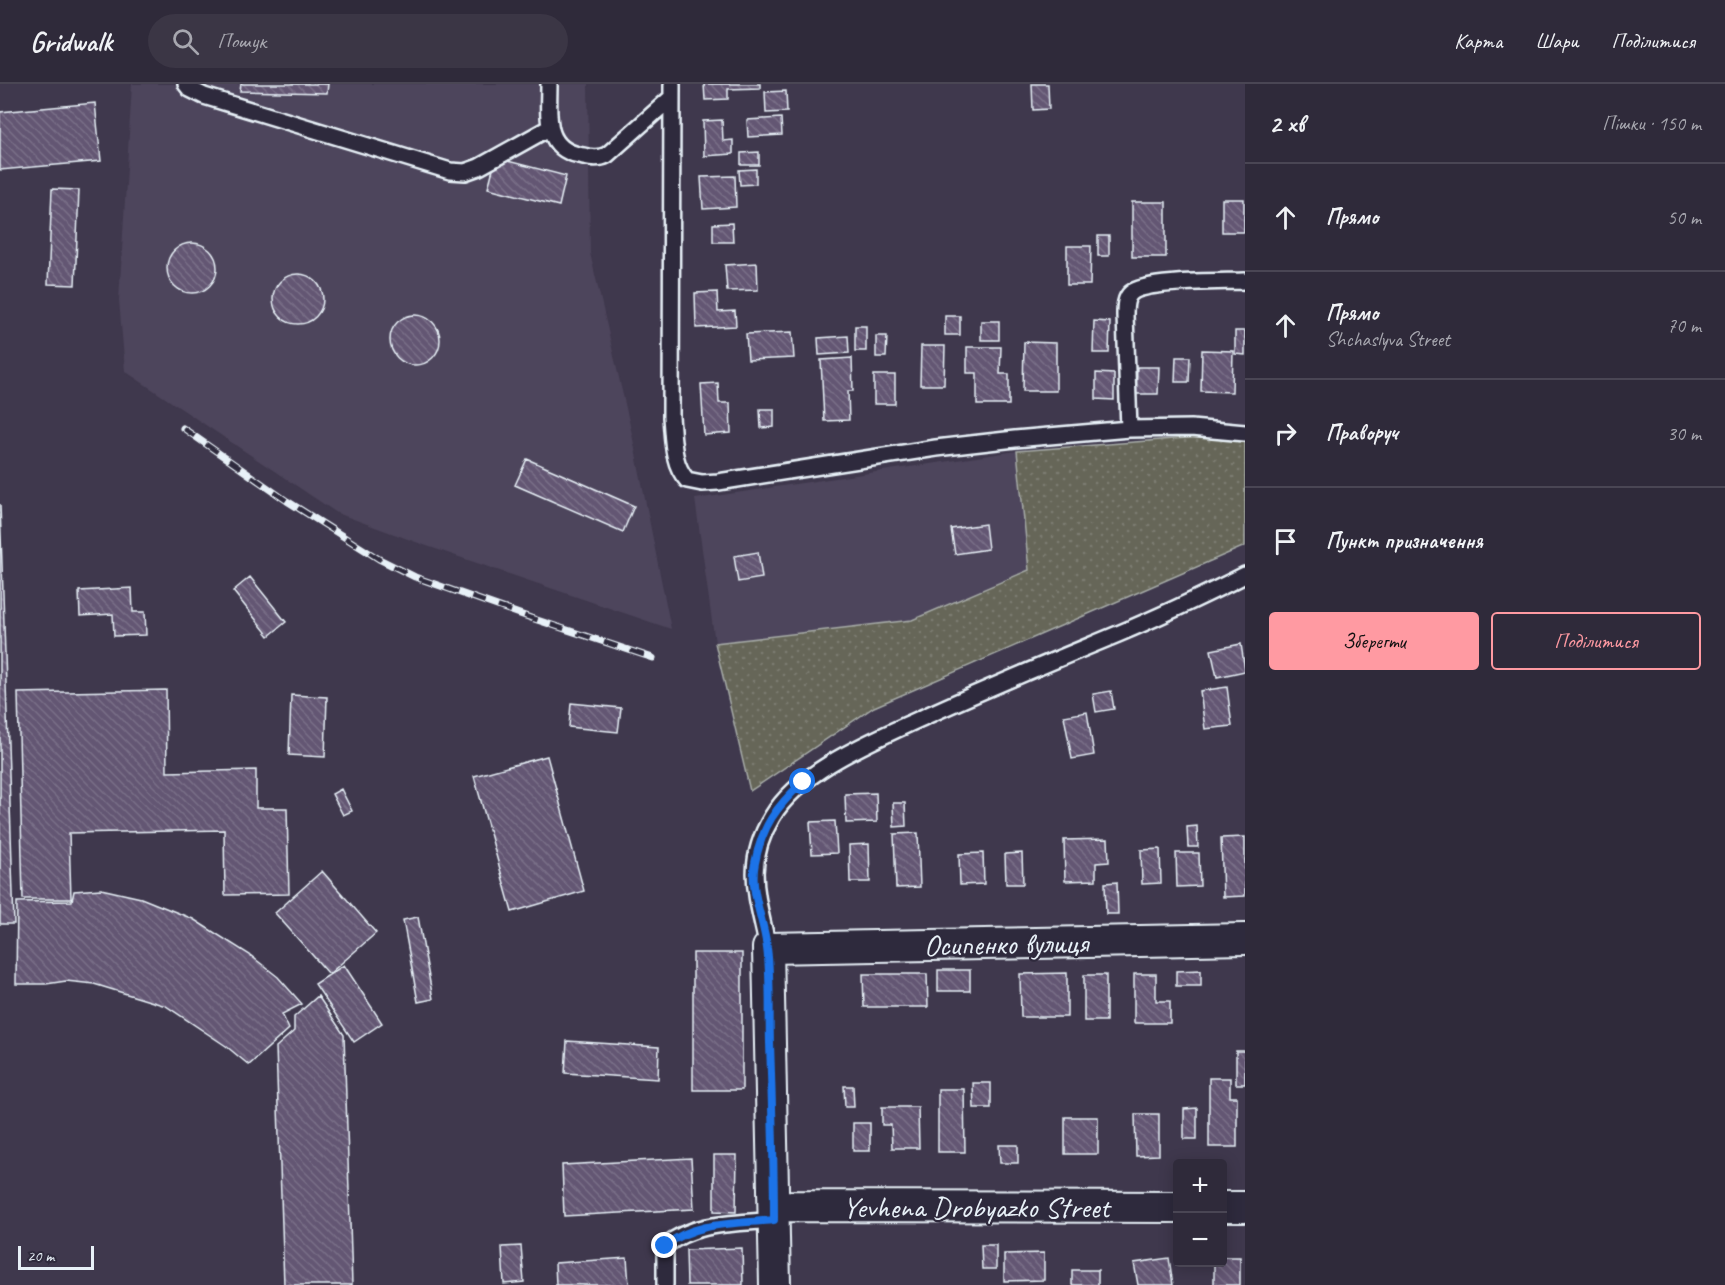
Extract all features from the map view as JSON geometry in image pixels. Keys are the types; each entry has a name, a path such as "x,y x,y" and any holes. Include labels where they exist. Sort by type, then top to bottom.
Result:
{"street":[{"name":"Осипенко вулиця","path":"768,948 1245,939"},
{"path":"768,948 775,1285"},
{"name":"Yevhena Drobyazko Street","path":"774,1213 1173,1207"},
{"path":"1227,1207 1245,1207"}],"lane":[{"path":"186,84 190,89 204,96 450,171 465,172 479,167 549,128"},
{"path":"549,84 549,128 562,149 569,153 600,158 607,156 672,91"},
{"path":"672,91 671,417 676,460 687,480 702,483 739,480 936,448 1129,429 1191,428 1245,433"},
{"path":"1129,429 1125,315 1126,301 1131,293 1140,288 1165,284 1245,281"},
{"path":"768,948 757,904 754,865 772,817 780,805 803,782 859,747 991,687 1201,597 1245,575"},
{"path":"665,1285 665,1246 674,1239 693,1230 774,1213"}],"shaded area":[{"path":"132,84 588,84 590,253 632,434 671,629 337,513 125,371 119,300"},
{"path":"1017,451 1029,570 912,620 715,643 695,499"}],"green space":[{"path":"1226,435 1245,441 1245,546 874,707 750,791 715,643 912,620 1029,570 1017,451"}],"building":[{"path":"241,84 328,84 327,93 240,91"},
{"path":"704,84 760,84 760,88 728,89 728,99 705,100"},
{"path":"1032,84 1048,84 1049,109 1033,110"},
{"path":"786,91 787,112 766,113 765,92"},
{"path":"95,103 101,161 0,170 0,112"},
{"path":"781,118 782,135 748,137 747,120"},
{"path":"722,120 723,141 733,140 733,154 704,156 703,121"},
{"path":"759,152 759,165 741,165 741,153"},
{"path":"496,158 566,176 559,206 488,188"},
{"path":"756,169 756,184 740,185 739,170"},
{"path":"735,176 736,207 703,209 701,177"},
{"path":"52,189 79,190 75,285 48,284"},
{"path":"1222,199 1244,199 1244,232 1222,232"},
{"path":"1132,202 1166,202 1166,257 1132,257"},
{"path":"732,223 733,242 713,242 713,224"},
{"path":"1098,236 1109,236 1109,256 1098,256"},
{"path":"187,243 197,243 210,250 217,263 217,273 210,286 197,293 187,293 178,289 171,282 167,273 167,263 171,254 178,247"},
{"path":"1067,246 1091,246 1090,285 1067,285"},
{"path":"757,263 758,290 727,291 725,265"},
{"path":"293,274 303,274 316,281 323,294 323,304 316,317 303,324 293,324 284,320 277,313 273,304 273,294 277,285 284,278"},
{"path":"717,292 718,312 735,311 736,326 696,328 695,293"},
{"path":"410,315 420,315 433,322 440,335 440,345 433,358 420,365 410,365 401,361 394,354 390,345 390,335 394,326 401,319"},
{"path":"945,316 960,316 960,335 945,335"},
{"path":"981,321 999,321 999,340 981,340"},
{"path":"1094,321 1110,322 1109,353 1093,353"},
{"path":"855,326 866,326 866,351 855,351"},
{"path":"1235,331 1245,331 1245,355 1235,354"},
{"path":"792,332 794,358 748,360 746,334"},
{"path":"848,336 849,353 819,355 818,338"},
{"path":"876,336 887,336 886,357 876,357"},
{"path":"1024,342 1056,343 1056,391 1023,391"},
{"path":"921,346 945,346 944,385 920,385"},
{"path":"967,347 1001,347 1000,374 1009,374 1009,405 977,405 977,373 967,373"},
{"path":"1202,350 1233,351 1232,392 1201,391"},
{"path":"1176,357 1190,357 1189,382 1175,382"},
{"path":"852,358 853,391 848,391 849,420 824,421 821,360"},
{"path":"1137,367 1159,367 1158,394 1136,394"},
{"path":"1096,373 1114,374 1114,400 1096,399"},
{"path":"874,375 895,375 895,404 874,404"},
{"path":"718,383 719,403 730,403 731,433 704,435 701,384"},
{"path":"760,409 774,409 774,427 761,428"},
{"path":"527,459 634,506 623,532 515,485"},
{"path":"0,504 14,924 0,924"},
{"path":"985,524 988,549 955,554 951,529"},
{"path":"758,552 762,578 738,582 734,556"},
{"path":"250,577 286,622 269,636 233,591"},
{"path":"132,588 133,612 145,612 146,635 114,636 113,614 80,616 79,591"},
{"path":"1241,644 1245,671 1217,677 1211,650"},
{"path":"1227,687 1232,726 1205,729 1200,691"},
{"path":"166,690 167,772 256,770 256,808 287,808 289,894 225,895 224,830 69,833 71,899 23,899 18,693"},
{"path":"1111,691 1114,709 1096,712 1093,694"},
{"path":"291,695 327,697 325,757 289,755"},
{"path":"571,703 621,708 618,732 569,727"},
{"path":"1087,712 1094,755 1072,759 1064,716"},
{"path":"547,756 584,891 512,912 474,776"},
{"path":"341,789 352,811 343,815 332,794"},
{"path":"876,793 877,822 846,823 845,794"},
{"path":"893,803 905,803 906,826 894,827"},
{"path":"835,821 837,853 812,854 810,822"},
{"path":"1197,826 1198,847 1188,847 1187,827"},
{"path":"918,833 920,887 896,888 894,834"},
{"path":"1245,837 1245,896 1223,897 1221,838"},
{"path":"1108,839 1109,862 1096,863 1096,880 1065,881 1064,840"},
{"path":"869,844 870,882 850,882 849,845"},
{"path":"1160,849 1161,883 1142,884 1141,850"},
{"path":"983,853 984,884 960,885 959,854"},
{"path":"1022,853 1023,884 1006,884 1005,854"},
{"path":"1176,853 1199,853 1200,886 1177,887"},
{"path":"322,871 376,933 329,974 275,913"},
{"path":"1117,882 1118,914 1106,914 1105,883"},
{"path":"101,889 141,898 193,919 250,955 278,977 302,1004 282,1014 289,1029 249,1065 226,1046 166,1006 94,984 66,981 16,984 17,902 72,901 74,891"},
{"path":"418,917 433,999 418,1002 403,920"},
{"path":"693,953 742,953 742,1090 693,1090"},
{"path":"344,965 382,1023 354,1042 315,984"},
{"path":"938,970 970,970 970,991 938,991"},
{"path":"1201,970 1201,986 1176,986 1176,971"},
{"path":"1067,973 1067,1017 1021,1017 1020,974"},
{"path":"863,974 927,974 928,1007 864,1007"},
{"path":"1134,974 1156,974 1156,1001 1170,1001 1170,1023 1134,1023"},
{"path":"1084,975 1106,975 1106,1021 1084,1021"},
{"path":"318,996 344,1035 352,1285 284,1285 276,1047 294,1031 294,1017"},
{"path":"567,1041 659,1047 658,1079 565,1073"},
{"path":"1236,1051 1245,1051 1245,1084 1236,1084"},
{"path":"1209,1078 1230,1078 1230,1097 1237,1097 1237,1147 1209,1147"},
{"path":"973,1083 991,1083 991,1108 974,1108"},
{"path":"844,1086 853,1086 854,1107 845,1107"},
{"path":"938,1089 964,1089 965,1152 938,1152"},
{"path":"882,1107 918,1107 919,1148 892,1148 891,1125 882,1125"},
{"path":"1197,1108 1197,1139 1184,1139 1184,1109"},
{"path":"1135,1114 1159,1114 1159,1155 1136,1156"},
{"path":"1065,1117 1098,1117 1098,1154 1065,1154"},
{"path":"853,1123 870,1123 870,1151 853,1151"},
{"path":"999,1145 1018,1145 1018,1163 1000,1163"},
{"path":"714,1155 737,1155 736,1212 714,1211"},
{"path":"691,1158 694,1209 564,1216 562,1165"},
{"path":"981,1245 996,1245 996,1269 982,1269"},
{"path":"521,1246 524,1282 504,1284 502,1247"},
{"path":"742,1248 743,1285 687,1285 686,1250"},
{"path":"1044,1253 1044,1280 1004,1281 1004,1254"},
{"path":"1227,1257 1240,1257 1240,1285 1214,1285 1214,1267 1227,1267"},
{"path":"627,1258 629,1285 556,1285 555,1263"},
{"path":"1169,1258 1173,1285 1138,1285 1134,1263"},
{"path":"1072,1270 1098,1270 1098,1285 1072,1285"}],"railway":[{"path":"183,428 287,501 379,559 415,577 653,658"}],"route":[{"path":"665,1246 693,1230 774,1220 768,948 757,904 754,865 765,829 772,817 780,805 803,782"}]}
